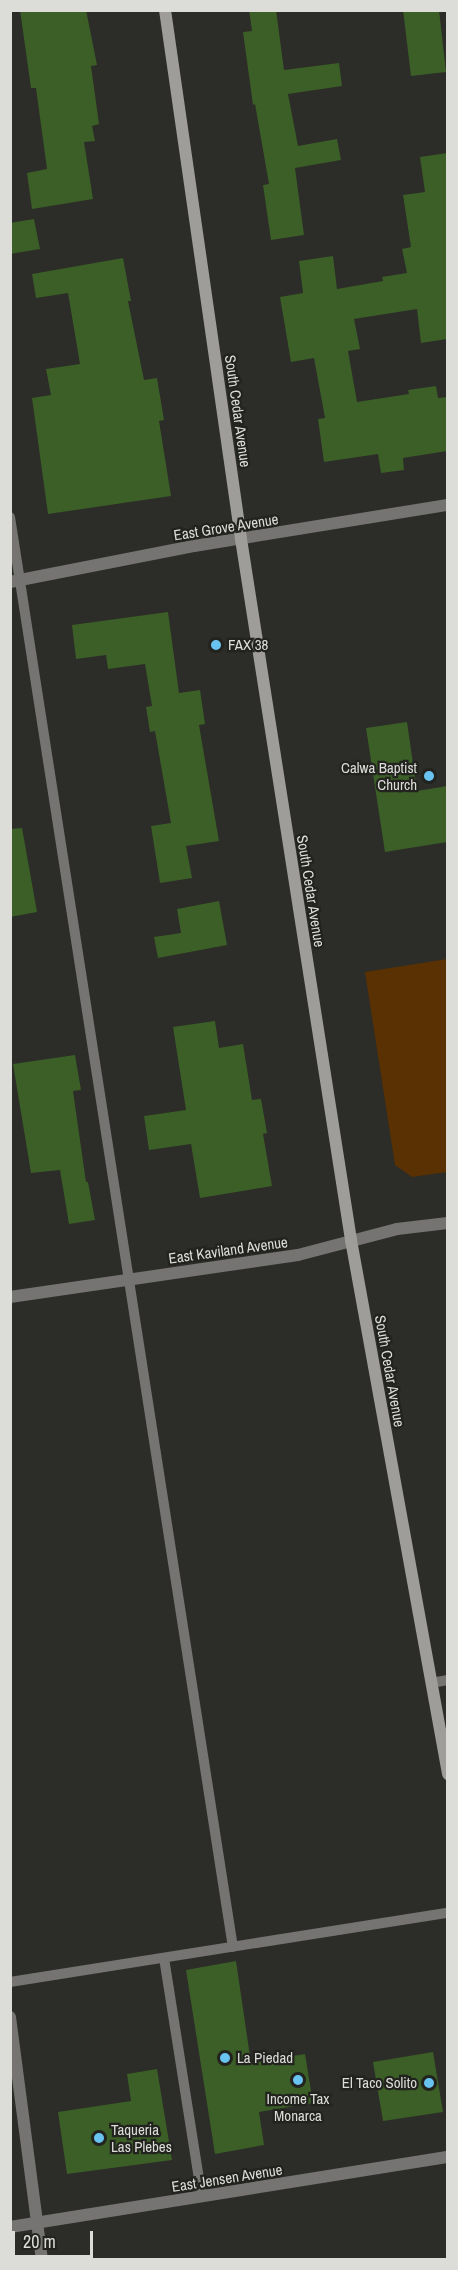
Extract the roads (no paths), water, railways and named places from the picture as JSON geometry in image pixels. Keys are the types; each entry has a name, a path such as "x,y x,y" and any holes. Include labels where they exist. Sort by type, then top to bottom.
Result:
{"main road":[{"name":"South Cedar Avenue","path":"165,10 241,539 351,1240 447,1774"}],"street":[{"name":"East Grove Avenue","path":"16,582 241,539 447,506"},
{"name":"East Kaviland Avenue","path":"10,1297 298,1255 397,1229 447,1223"},
{"path":"10,2017 35,2223 42,2259"},
{"name":"East Jensen Avenue","path":"10,2227 447,2157"}],"lane":[{"path":"10,517 16,582 233,1947"},
{"path":"431,1683 447,1680"},
{"path":"10,1982 447,1913"},
{"path":"164,1958 202,2197"}],"place":[{"name":"FAX 38","path":"216,645"},
{"name":"Calwa Baptist Church","path":"429,776"},
{"name":"La Piedad","path":"225,2058"},
{"name":"Income Tax Monarca","path":"298,2080"},
{"name":"El Taco Solito","path":"429,2083"},
{"name":"Taqueria Las Plebes","path":"99,2138"}]}
